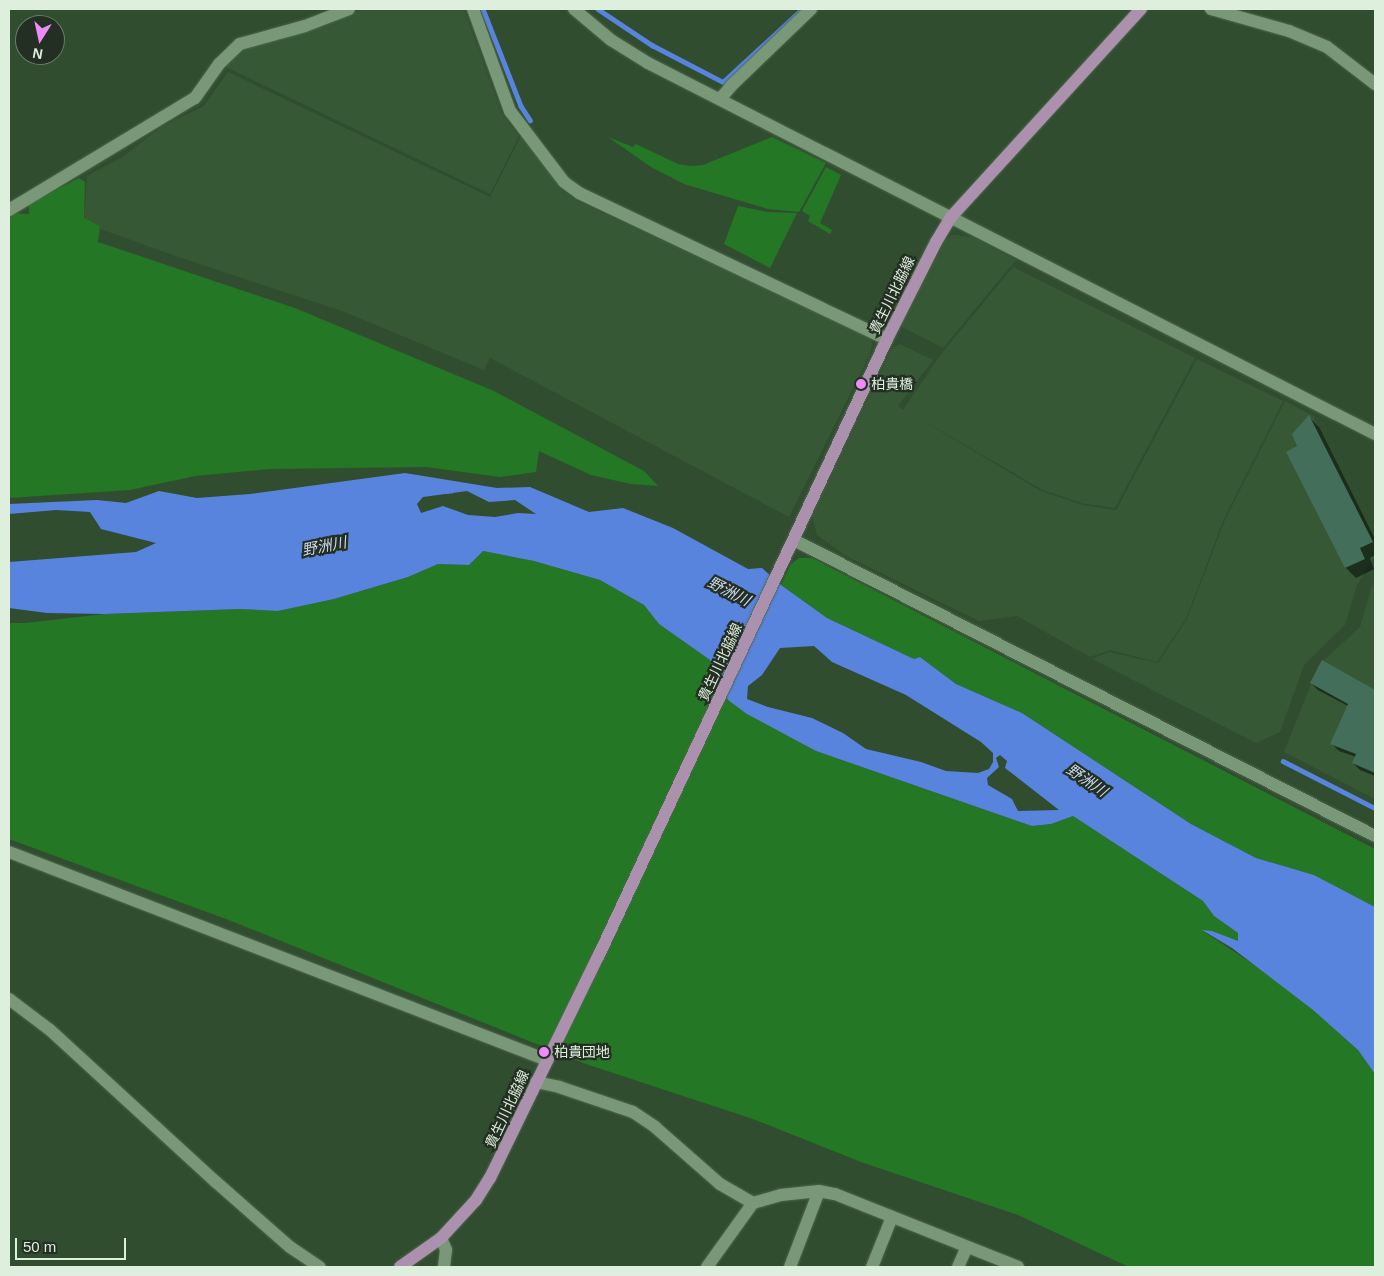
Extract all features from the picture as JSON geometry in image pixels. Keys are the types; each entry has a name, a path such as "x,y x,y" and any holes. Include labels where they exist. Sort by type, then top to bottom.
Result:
{"main road":[{"name":"貴生川北脇線","path":"400,1267 441,1238 476,1200 490,1178 598,956 887,339 936,242 951,217 1141,9"}],"street":[{"path":"9,210 195,98 219,64 240,44 305,26 348,9"},
{"path":"473,9 510,111 564,182 588,197 887,339"},
{"path":"574,9 611,40 648,63 1375,434"},
{"path":"720,100 732,85 811,9"},
{"path":"1211,9 1289,31 1326,47 1375,84"},
{"path":"794,540 1375,836"},
{"path":"9,852 547,1060"},
{"path":"9,999 50,1030 216,1182 290,1246 320,1267"},
{"path":"536,1082 559,1086 633,1112 655,1128 720,1184 753,1203"},
{"path":"790,1267 819,1191"},
{"path":"706,1267 753,1203 781,1195 819,1191 835,1194 1018,1267"},
{"path":"872,1267 892,1217"},
{"path":"441,1238 446,1250 444,1267"},
{"path":"958,1267 967,1247"}],"shaded area":[{"path":"359,9 464,9 502,114 519,136 490,194 224,66 243,48 327,25 353,14"},
{"path":"228,72 490,197 521,136 561,189 577,201 870,337 872,343 870,354 789,517 490,358 484,370 342,311 187,260 84,223 87,176 124,156 162,126 204,106"},
{"path":"951,235 973,237 1016,260 943,348 900,326 945,241"},
{"path":"1013,267 1195,358 1115,508 1082,503 1043,490 915,416 1039,490 1082,505 1116,510 1197,359 1283,401 1223,521 1186,619 1157,662 1110,650 1090,657 1017,616 979,621 846,556 817,535 812,516 892,348 900,344 933,360 898,406 903,410 942,353"},
{"path":"1285,401 1313,416 1375,543 1375,555 1357,585 1345,625 1304,665 1280,732 1256,743 1092,659 1109,652 1158,663 1187,619 1225,520"},
{"path":"1375,581 1375,799 1284,752 1318,666 1360,627"}],"green space":[{"path":"608,137 633,147 636,144 678,164 690,166 703,165 772,137 826,163 799,212 768,209 684,184 651,167"},
{"path":"826,167 841,175 820,223 832,230 830,234 808,221 810,216 802,211"},
{"path":"79,178 85,182 84,218 100,226 98,242 295,308 494,391 644,471 658,486 631,484 591,475 539,451 536,472 500,477 426,467 269,469 195,476 130,490 9,498 9,213 29,214 29,204"},
{"path":"738,206 768,212 797,213 770,268 724,244"},
{"path":"483,551 534,561 600,580 644,605 659,624 710,660 728,700 816,751 1032,826 1051,824 1073,816 1203,901 1214,916 1238,933 1238,942 1212,931 1203,931 1265,972 1313,1010 1358,1050 1375,1074 1375,1267 1129,1267 1018,1215 861,1162 753,1119 586,1064 234,922 9,839 9,623 105,614 239,609 278,611 334,599 408,577 438,564 469,565"},
{"path":"799,558 812,558 1375,849 1375,907 1314,875 1256,858 1191,824 1022,713 956,684 920,657 914,659 827,618 781,585 791,564"}],"water":[{"name":"野洲川","path":"405,473 497,488 530,487 589,512 623,508 673,528 748,569 762,568 781,585 827,618 914,659 920,657 956,684 1022,713 1191,824 1256,858 1314,875 1375,907 1375,1074 1358,1050 1313,1010 1232,948 1202,930 1212,931 1238,941 1238,933 1214,916 1203,901 1073,816 1051,824 1032,826 816,751 747,714 728,700 710,660 659,624 644,605 600,580 534,561 483,551 469,565 438,564 408,577 334,599 278,611 239,609 105,614 47,613 9,608 9,562 136,552 156,543 101,529 90,512 56,510 9,514 9,504 97,500 126,503 159,491 197,498 250,494","holes":["467,491 489,502 515,500 536,514 518,513 495,517 468,515 443,506 421,513 417,504 423,497","814,646 832,662 906,695 981,742 993,753 993,762 989,769 978,773 946,771 921,762 866,749 843,733 812,718 768,707 747,699 748,686 762,675 780,648","1000,755 1007,761 1005,768 1059,810 1018,811 1012,799 988,785 987,778 999,767 996,758"]}],"building":[{"path":"1309,415 1373,542 1360,548 1365,559 1345,568 1286,452 1297,446 1292,434"},
{"path":"1322,660 1375,690 1375,773 1352,763 1356,754 1330,744 1348,704 1310,683"}],"waterway":[{"path":"483,9 521,106 530,120"},
{"path":"598,9 652,45 723,82 802,9"},
{"path":"1283,761 1375,808"}],"place":[{"name":"柏貴橋","path":"861,384"},
{"name":"柏貴団地","path":"544,1052"}]}
